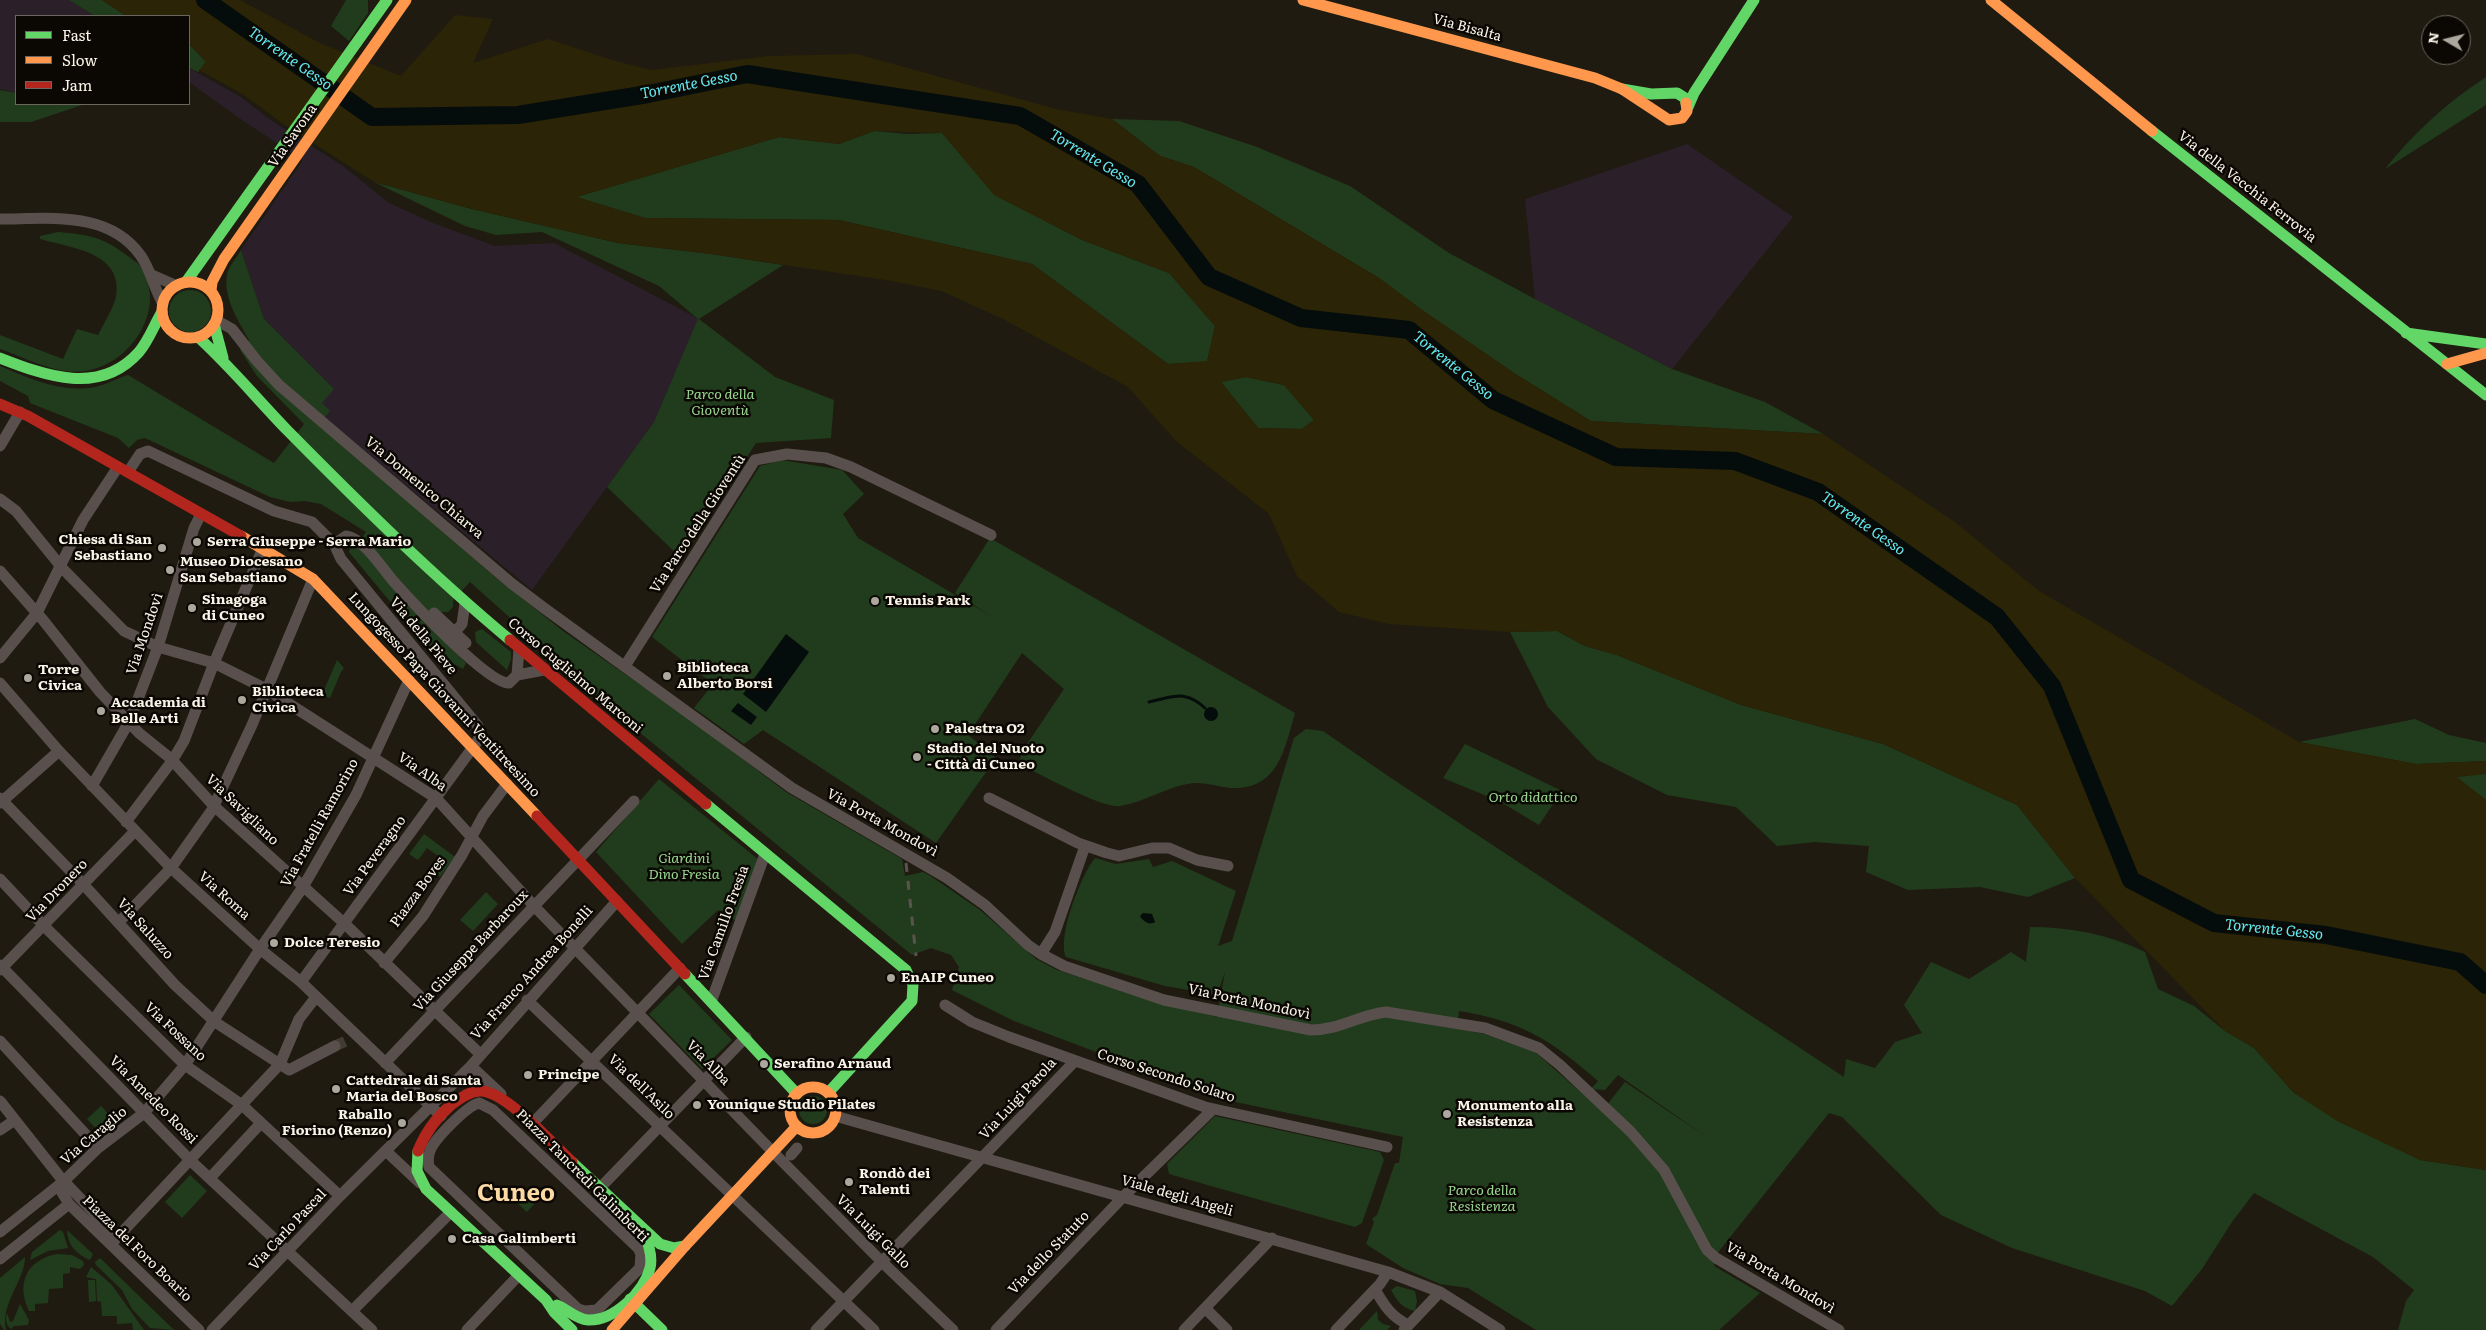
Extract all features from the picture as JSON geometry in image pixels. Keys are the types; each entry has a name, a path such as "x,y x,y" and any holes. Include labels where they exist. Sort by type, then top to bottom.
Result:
{"street":[{"path":"374,0 374,18"},
{"name":"Via Savona","path":"181,284 281,150 387,0"},
{"name":"Via Savona","path":"211,291 212,282 224,259 406,0"},
{"name":"Via Bisalta","path":"1303,0 1596,78 1622,89 1643,94 1670,94"},
{"path":"1706,75 1691,86 1670,94 1661,101 1662,115 1669,120 1678,120 1685,115 1706,75 1754,0"},
{"name":"Via della Vecchia Ferrovia","path":"1991,0 2486,395"},
{"name":"Via Bisalta","path":"1622,89 1662,115"},
{"path":"1670,94 1681,95 1688,107"},
{"path":"0,219 59,219 98,224 113,230 128,240 141,255 152,275 167,326 179,336"},
{"path":"0,358 51,378 93,379 112,372 141,349 163,339 179,336 198,337 210,330 215,322 217,305 211,291 204,286 181,284 152,275"},
{"path":"141,349 163,308 166,296 181,284"},
{"name":"Corso Guglielmo Marconi","path":"215,322 223,358"},
{"name":"Via Domenico Chiarva","path":"215,322 232,328 257,361 279,385 511,583 625,666"},
{"path":"2406,333 2486,344"},
{"name":"Corso Guglielmo Marconi","path":"198,337 223,358 282,425 465,603 906,970 914,982 915,992 912,1001 828,1093"},
{"path":"2448,364 2454,350 2466,341"},
{"path":"2448,364 2481,354"},
{"path":"2476,387 2470,375 2472,362 2481,354"},
{"name":"Lungogesso Papa Giovanni Ventitreesimo","path":"0,404 20,412 263,548 313,579 746,1037 797,1094"},
{"path":"0,446 20,412"},
{"name":"Via della Pieve","path":"123,470 140,454 148,451 274,511 312,522 334,544 341,560 478,726 479,739 473,747"},
{"name":"Via Parco della Gioventù","path":"625,666 750,468 759,458 787,454 826,458 852,467 991,535"},
{"path":"0,658 37,613 83,520 123,470"},
{"name":"Via Alba","path":"0,499 20,515 60,566 120,628 158,647 214,663 266,689 436,798 534,906 774,1153"},
{"name":"Via Mondovì","path":"92,786 129,722 158,647 175,584 194,528 201,514"},
{"name":"Via della Pieve","path":"334,544 346,536 353,537 380,564 395,584 454,644 494,678 504,683 509,683 518,675 544,670"},
{"path":"126,822 172,761 197,711 214,663 263,548"},
{"name":"Via della Pieve","path":"380,564 397,575 459,628 466,643"},
{"name":"Via Savigliano","path":"0,572 37,613 100,692 129,722 172,761 214,806 345,924 384,964 480,1054"},
{"path":"118,922 171,868 214,806 313,579"},
{"path":"465,603 459,628 478,624 484,619"},
{"path":"518,675 519,649"},
{"name":"Via Porta Mondovì","path":"625,666 792,788 947,878 986,905 1028,945 1064,966 1164,1000 1293,1027 1311,1030 1333,1029 1375,1013 1386,1012 1485,1028 1539,1048 1560,1065 1631,1132 1664,1170 1707,1250 1716,1258 1839,1330"},
{"name":"Via Fratelli Ramorino","path":"260,949 302,887 356,795 409,680"},
{"name":"Via Roma","path":"0,683 59,751 171,868 260,949 301,982 316,996 352,1038 385,1063 441,1116"},
{"name":"Via Peveragno","path":"301,982 473,747"},
{"path":"1,800 59,751"},
{"name":"Piazza Boves","path":"384,964 423,916 472,836 482,816 508,784"},
{"path":"989,798 1085,846 1119,856 1152,848 1169,848 1202,862 1228,866"},
{"name":"Via Saluzzo","path":"1,800 84,885 175,985 215,1022 280,1064"},
{"name":"Via Giuseppe Barbaroux","path":"385,1063 634,801"},
{"name":"Via Dronero","path":"1,968 135,832"},
{"path":"1041,954 1055,932 1085,846"},
{"name":"Via Camillo Fresia","path":"711,1002 765,854"},
{"name":"Via Fossano","path":"0,879 44,926 185,1065 242,1105 340,1196"},
{"name":"Via Franco Andrea Bonelli","path":"471,1066 527,1000 617,901"},
{"name":"Via Caraglio","path":"0,1232 61,1183 98,1148 144,1113 185,1065 215,1022 260,949"},
{"name":"Via Amedeo Rossi","path":"1,968 191,1161 372,1330"},
{"path":"532,1124 593,1062 680,968"},
{"path":"114,1240 191,1161 280,1064 299,1019 316,996"},
{"name":"Via dell'Asilo","path":"527,1000 874,1330"},
{"name":"Corso Secondo Solaro","path":"946,1005 972,1022 1074,1062 1212,1109 1387,1147"},
{"path":"600,1188 746,1037"},
{"path":"0,1041 98,1148"},
{"path":"280,1064 289,1070 335,1046"},
{"name":"Via Luigi Parola","path":"816,1330 1002,1139 1074,1062"},
{"path":"387,1152 471,1066"},
{"name":"Piazza Tancredi Galimberti","path":"471,1066 660,1244 674,1248 685,1246"},
{"path":"809,1087 822,1089 828,1093 834,1101 835,1116 832,1122 822,1131 808,1132 796,1126 790,1113 790,1106 797,1094 809,1087"},
{"name":"Piazza Tancredi Galimberti","path":"426,1189 417,1174 417,1153 427,1132 441,1116 459,1098 479,1091 497,1095 507,1101"},
{"path":"0,1101 61,1183"},
{"name":"Piazza Tancredi Galimberti","path":"479,1103 486,1105 638,1248 641,1254 640,1268 597,1310 585,1311 578,1309 433,1172 429,1167 429,1156 437,1141 468,1108 479,1103"},
{"name":"Via dello Statuto","path":"996,1330 1123,1197 1212,1109"},
{"name":"Viale degli Angeli","path":"835,1116 1388,1272 1440,1292 1500,1330"},
{"path":"0,1130 15,1120"},
{"path":"210,1178 261,1123"},
{"path":"685,1246 774,1153 796,1126"},
{"name":"Piazza Tancredi Galimberti","path":"387,1152 518,1276 546,1300 554,1312 572,1330"},
{"name":"Via Carlo Pascal","path":"212,1330 340,1196 387,1152"},
{"name":"Via Luigi Gallo","path":"774,1153 882,1262 953,1330"},
{"name":"Piazza del Foro Boario","path":"61,1183 69,1204 114,1240"},
{"name":"Piazza del Foro Boario","path":"61,1183 199,1330"},
{"path":"0,1259 69,1204"},
{"path":"352,1311 451,1212"},
{"name":"Piazza Tancredi Galimberti","path":"546,1300 563,1307 577,1318 590,1321 613,1315 633,1302 649,1270 651,1257 642,1228"},
{"path":"1184,1330 1272,1238"},
{"name":"Piazza Tancredi Galimberti","path":"612,1330 633,1302 685,1246"},
{"path":"1336,1330 1375,1289 1388,1272"},
{"path":"467,1330 518,1276"},
{"path":"1375,1289 1389,1311 1406,1327 1440,1292"},
{"path":"633,1302 662,1330"},
{"path":"1205,1308 1227,1330"}],"shaded area":[{"path":"0,0 69,0 93,15 15,15 15,93 0,89"},
{"path":"190,69 241,97 269,119 343,166 389,203 433,223 495,246 554,243 699,319 654,422 532,590 325,418 321,403 334,389 264,319 241,250 303,160 190,83"},
{"path":"1687,144 1793,217 1672,369 1535,299 1525,199"},
{"path":"786,634 809,652 766,712 743,694"},
{"path":"738,703 757,717 751,725 731,711"},
{"path":"1208,707 1214,707 1218,714 1214,721 1208,721 1204,717 1204,711"},
{"path":"1143,913 1152,914 1155,922 1148,923 1144,921 1140,916"}],"green space":[{"path":"69,0 102,0 124,15 93,15"},
{"path":"346,0 368,0 368,13 349,41 331,26"},
{"path":"190,45 206,62 198,72 190,68"},
{"path":"2486,77 2486,105 2385,169 2407,143 2432,119"},
{"path":"0,90 15,93 15,105 82,105 31,122 0,122"},
{"path":"1112,119 1179,121 1257,147 1350,186 1449,253 1535,299 1672,369 1765,402 1823,434 1591,421 1514,373 1379,278 1194,167 1160,156"},
{"path":"874,131 908,134 942,133 995,195 1082,240 1169,273 1215,326 1207,362 1168,364 1032,264 839,220 645,218 576,197 779,137 839,144"},
{"name":"Parco della Gioventù","path":"374,182 472,209 618,243 783,265 699,319 775,377 834,400 831,438 756,443 681,558 607,487 654,422 698,319 659,286 542,232 496,235 465,226"},
{"path":"58,232 94,237 109,243 140,266 148,282 150,299 147,316 140,332 130,347 101,367 84,371 63,371 0,349 0,335 63,359 77,329 98,335 111,311 116,297 116,282 112,270 104,261 93,254 40,239 40,236"},
{"name":"Parco della Resistenza","path":"241,250 264,319 334,389 322,403 330,411 319,424 495,577 563,631 695,723 786,792 902,859 905,876 923,872 929,875 980,910 1036,959 1057,970 1160,1003 1217,1017 1225,972 1217,995 1165,986 1066,957 1064,948 1065,935 1077,892 1089,866 1095,858 1116,864 1149,859 1153,867 1172,861 1236,891 1218,946 1232,941 1294,738 1306,729 1323,731 1388,776 1844,1077 1846,1059 1875,1068 1895,1042 1922,1033 1904,1005 1931,962 1969,979 2011,952 2026,962 2030,927 2060,928 2103,936 2145,952 2158,989 2194,1006 2225,1031 2254,1048 2294,1093 2420,1160 2486,1170 2486,1330 2398,1330 2406,1301 2414,1290 2373,1257 2254,1193 2232,1222 2202,1269 2172,1306 2145,1291 2012,1248 1941,1215 1842,1117 1829,1113 1719,1251 1714,1266 1760,1293 1719,1330 1536,1330 1468,1288 1440,1284 1403,1268 1366,1244 1374,1222 1372,1219 1377,1215 1395,1163 1399,1163 1403,1137 1221,1099 1014,1021 952,990 959,967 951,955 931,948 912,955 622,718 470,582 453,600 453,607 448,612 439,612 423,619 466,663 463,669 431,651 349,552 350,548 356,546 366,532 321,504 304,501 290,502 270,497 145,438 137,440 129,448 118,438 30,403 28,396 0,381 0,366 48,384 74,388 99,386 128,375 274,463 304,424 257,376 240,350 249,340 232,308 226,283 228,271","holes":["1459,1011 1501,1020 1550,1043 1598,1081 1591,1089 1605,1090 1618,1075 1708,1138 1625,1082 1602,1111 1535,1052 1484,1034 1457,1028"]},
{"path":"194,290 202,293 208,299 211,311 208,323 202,329 186,332 178,329 172,323 169,307 172,299 178,293"},
{"path":"1246,377 1284,385 1314,420 1302,429 1258,428 1221,382"},
{"path":"782,460 842,470 864,494 843,514 858,538 993,617 955,593 990,538 1295,713 1288,739 1278,763 1262,781 1250,786 1230,788 1193,783 1175,787 1120,806 1112,806 1087,797 1025,767 1020,761 1021,753 1064,689 1022,653 968,735 996,758 936,843 763,730 744,744 694,708 713,684 652,637 760,466"},
{"path":"482,629 511,652 511,659 507,670 476,642 475,632"},
{"path":"1557,631 1585,646 1617,655 1741,705 1883,744 2017,805 2075,878 2028,897 1980,887 1908,890 1866,872 1869,846 1815,842 1777,846 1736,807 1667,795 1596,759 1548,707 1510,632"},
{"path":"337,660 344,668 330,698 322,695"},
{"path":"2415,719 2449,735 2486,743 2486,761 2416,764 2299,742"},
{"name":"Orto didattico","path":"1465,744 1562,791 1539,825 1499,801 1443,778"},
{"path":"2485,773 2486,800 2456,777"},
{"name":"Giardini Dino Fresia","path":"659,779 759,860 738,922 718,910 682,944 596,852"},
{"path":"424,834 455,857 440,877 436,874 445,861 427,848 418,860 409,854"},
{"path":"486,892 498,904 473,931 460,920"},
{"path":"679,985 732,1040 702,1069 649,1014"},
{"path":"813,1096 823,1100 827,1110 823,1120 813,1124 803,1120 799,1110 803,1100"},
{"path":"101,1106 113,1119 99,1132 87,1119"},
{"path":"1215,1116 1380,1152 1384,1160 1362,1223 1355,1227 1169,1174 1167,1164"},
{"path":"190,1175 207,1191 182,1218 165,1202"},
{"path":"527,1191 537,1201 527,1212 516,1202"},
{"path":"60,1230 63,1232 68,1248 48,1251 30,1260 32,1252"},
{"path":"67,1230 93,1254 90,1260 74,1249 69,1241"},
{"path":"57,1254 72,1255 83,1261 84,1265 80,1269 70,1267 70,1273 63,1274 63,1288 49,1289 48,1303 35,1304 35,1311 29,1311 24,1292 24,1283 27,1275 38,1262 46,1257"},
{"path":"25,1257 21,1275 6,1311 6,1330 4,1330 0,1324 0,1278"},
{"path":"100,1258 174,1330 150,1328 132,1309 122,1290 96,1265 95,1262"},
{"path":"91,1267 112,1285 144,1330 133,1330 132,1323 117,1324 117,1316 102,1316 101,1302 97,1301 96,1279 86,1277"},
{"path":"88,1280 95,1280 96,1301 89,1302"},
{"path":"1397,1286 1415,1291 1417,1301 1415,1311 1403,1306 1395,1298 1391,1290"},
{"path":"20,1304 29,1320 28,1325 14,1326 11,1329 6,1322 7,1313 10,1322 13,1321"},
{"path":"1377,1311 1378,1320 1383,1324 1391,1326 1387,1330 1359,1330"}],"sand":[{"path":"102,0 240,0 320,43 401,76 455,15 493,19 473,63 548,39 612,60 651,70 770,56 857,54 1056,109 1112,119 1160,156 1194,167 1379,278 1514,373 1591,421 1823,434 1955,522 2039,591 2299,742 2416,764 2486,761 2486,774 2457,777 2486,800 2486,1170 2420,1160 2337,1121 2294,1093 2254,1048 2225,1031 2075,878 2017,805 1883,744 1741,705 1617,655 1585,646 1557,631 1510,632 1389,624 1339,612 1297,576 1269,514 1176,441 1128,387 1003,319 941,291 892,281 711,254 618,243 472,209 374,182 282,123 244,95 199,70 206,62 190,44 190,15 124,15","holes":["874,131 942,133 994,195 1082,240 1169,273 1215,326 1207,361 1168,364 1032,264 839,220 645,218 577,197 779,137 839,144","1246,377 1284,385 1314,420 1302,429 1258,428 1221,382"]}],"waterway":[{"name":"Torrente Gesso","path":"205,0 372,117 518,115 648,94 747,74 1020,116 1138,184 1209,277 1301,318 1409,330 1493,400 1616,457 1735,461 1818,492 1997,617 2052,686 2131,880 2214,923 2326,935 2460,962 2486,985"},
{"path":"1149,702 1185,696 1198,702 1205,708"}],"tunnel":[{"path":"335,1046 348,1040"}],"railway":[{"path":"906,863 916,956"}],"traffic: fast":[{"path":"186,282 387,0"},
{"path":"1688,107 1694,93 1754,0"},
{"path":"1622,89 1651,94 1677,93 1685,98 1686,103"},
{"path":"2152,131 2486,395"},
{"path":"0,358 54,376 90,378 107,374 124,366 139,352 146,343 162,312"},
{"path":"214,324 223,358"},
{"path":"2406,333 2486,344"},
{"path":"198,337 368,511 452,590 510,640"},
{"path":"706,804 906,970 913,985 912,1001 828,1093"},
{"path":"685,974 797,1094"},
{"path":"418,1151 417,1171 426,1189 546,1300 554,1312 572,1330"},
{"path":"572,1162 660,1244 674,1248 685,1246"},
{"path":"557,1305 580,1318 588,1320 608,1316 626,1303 635,1295 647,1277 650,1268 650,1254 643,1231"},
{"path":"630,1299 662,1330"}],"traffic: slow":[{"path":"211,291 212,282 224,259 406,0"},
{"path":"1303,0 1595,78 1622,89 1669,120 1682,118 1687,111 1686,103"},
{"path":"1991,0 2152,131"},
{"path":"190,282 201,284 210,290 216,299 218,310 216,321 210,330 201,336 190,338 179,336 170,330 164,321 162,310 164,299 170,290 179,284 190,282"},
{"path":"2447,364 2486,353"},
{"path":"241,536 313,579 537,816"},
{"path":"813,1087 826,1091 832,1097 836,1110 832,1123 826,1129 813,1133 800,1129 794,1123 790,1110 794,1097 800,1091 813,1087"},
{"path":"612,1330 685,1246 797,1126"}],"traffic: jam":[{"path":"0,404 28,416 241,536"},
{"path":"510,640 706,804"},
{"path":"537,816 685,974"},
{"path":"418,1151 436,1120 454,1102 466,1095 482,1091 504,1100 542,1132 572,1162"}],"place":[{"name":"Serra Giuseppe - Serra Mario","path":"197,542"},
{"name":"Chiesa di San Sebastiano","path":"162,548"},
{"name":"Museo Diocesano San Sebastiano","path":"170,570"},
{"name":"Tennis Park","path":"875,601"},
{"name":"Sinagoga di Cuneo","path":"192,608"},
{"name":"Biblioteca Alberto Borsi","path":"667,676"},
{"name":"Torre Civica","path":"28,678"},
{"name":"Biblioteca Civica","path":"242,700"},
{"name":"Accademia di Belle Arti","path":"101,711"},
{"name":"Palestra O2","path":"935,729"},
{"name":"Stadio del Nuoto - Città di Cuneo","path":"917,757"},
{"name":"Dolce Teresio","path":"274,943"},
{"name":"EnAIP Cuneo","path":"891,978"},
{"name":"Serafino Arnaud","path":"764,1064"},
{"name":"Principe","path":"528,1075"},
{"name":"Cattedrale di Santa Maria del Bosco","path":"336,1089"},
{"name":"Younique Studio Pilates","path":"697,1105"},
{"name":"Monumento alla Resistenza","path":"1447,1114"},
{"name":"Raballo Fiorino (Renzo)","path":"402,1123"},
{"name":"Rondò dei Talenti","path":"849,1182"},
{"name":"Casa Galimberti","path":"452,1239"}],"district":[{"name":"Cuneo","path":"516,1194"}]}
